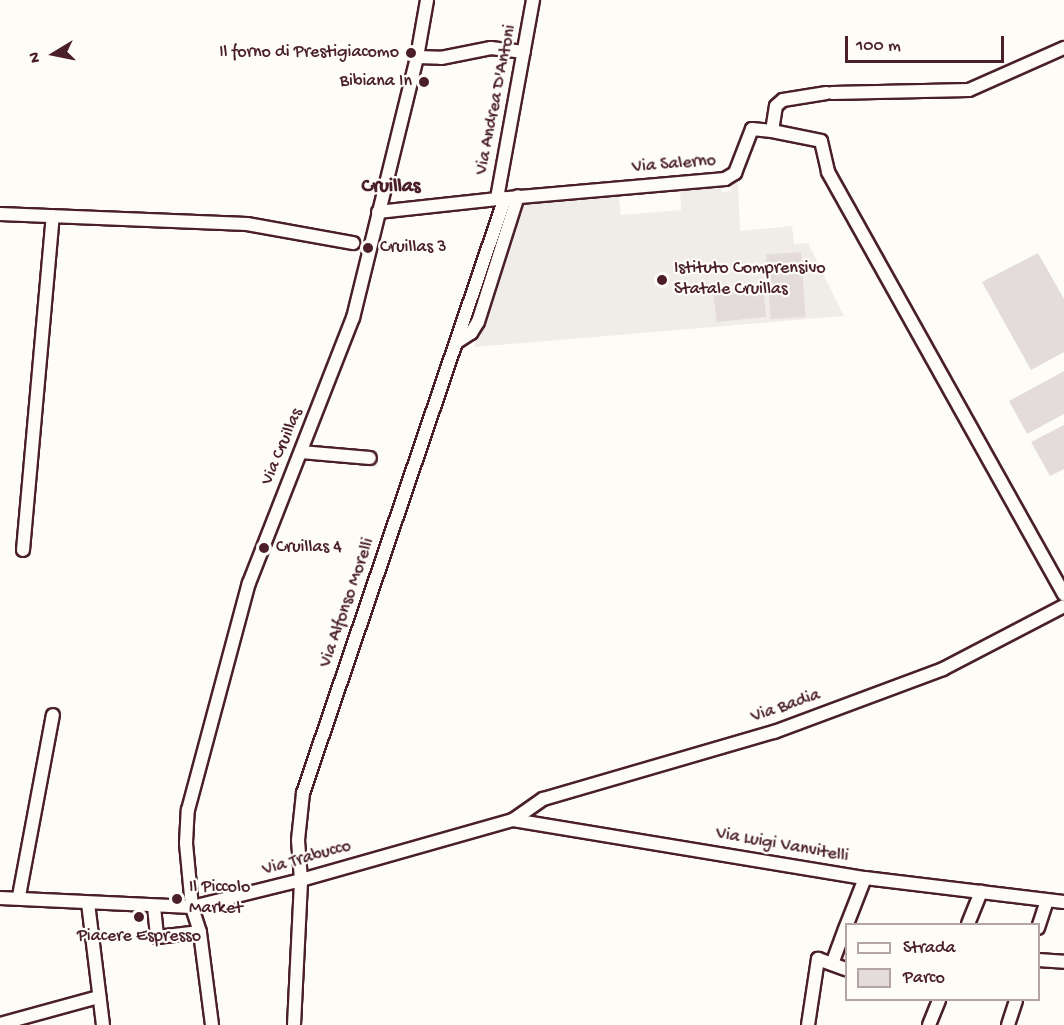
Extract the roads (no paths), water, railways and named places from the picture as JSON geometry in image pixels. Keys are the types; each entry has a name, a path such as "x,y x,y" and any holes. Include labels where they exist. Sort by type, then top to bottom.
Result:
{"street":[{"name":"Via Cruillas","path":"212,1025 200,932 192,908 186,843 197,771 249,583 352,318 417,57 427,0"},
{"name":"Via Andrea D'Antoni","path":"501,198 534,0"},
{"path":"417,57 441,58 491,48 524,52"},
{"path":"1064,48 969,90 829,93 783,100 776,106 772,131 821,141 828,172 1064,594"},
{"name":"Via Salerno","path":"378,212 518,196 725,178 735,172 752,129 772,131"},
{"name":"Via Alfonso Morelli","path":"457,342 471,333 477,322 518,196"},
{"name":"Via Alfonso Morelli","path":"294,1025 301,880 298,840 303,793 457,342 501,198"},
{"path":"0,214 247,224 353,243"},
{"path":"24,550 53,216"},
{"path":"301,452 370,458"},
{"name":"Via Badia","path":"513,820 543,800 774,732 943,669 1064,606"},
{"path":"19,896 53,715"},
{"name":"Via Trabucco","path":"0,898 19,896 88,903 192,908 301,880 513,820"},
{"name":"Via Luigi Vanvitelli","path":"513,820 865,878 1064,902"},
{"path":"848,923 865,878"},
{"path":"968,923 981,891"},
{"path":"1040,923 1047,901"},
{"path":"88,903 102,1025"},
{"path":"154,907 158,937 200,932"},
{"path":"832,964 845,930"},
{"path":"808,1025 818,959 845,969"},
{"path":"1040,960 1064,962"},
{"path":"0,1024 99,997"},
{"path":"929,1025 938,1001"},
{"path":"1008,1025 1015,1001"}],"place":[{"name":"Il forno di Prestigiacomo","path":"411,53"},
{"name":"Bibiana In","path":"424,82"},
{"name":"Cruillas 3","path":"368,248"},
{"name":"Istituto Comprensivo Statale Cruillas","path":"662,280"},
{"name":"Cruillas 4","path":"264,548"},
{"name":"Il Piccolo Market","path":"177,899"},
{"name":"Piacere Espresso","path":"139,917"}],"district":[{"name":"Cruillas","path":"391,187"}]}
